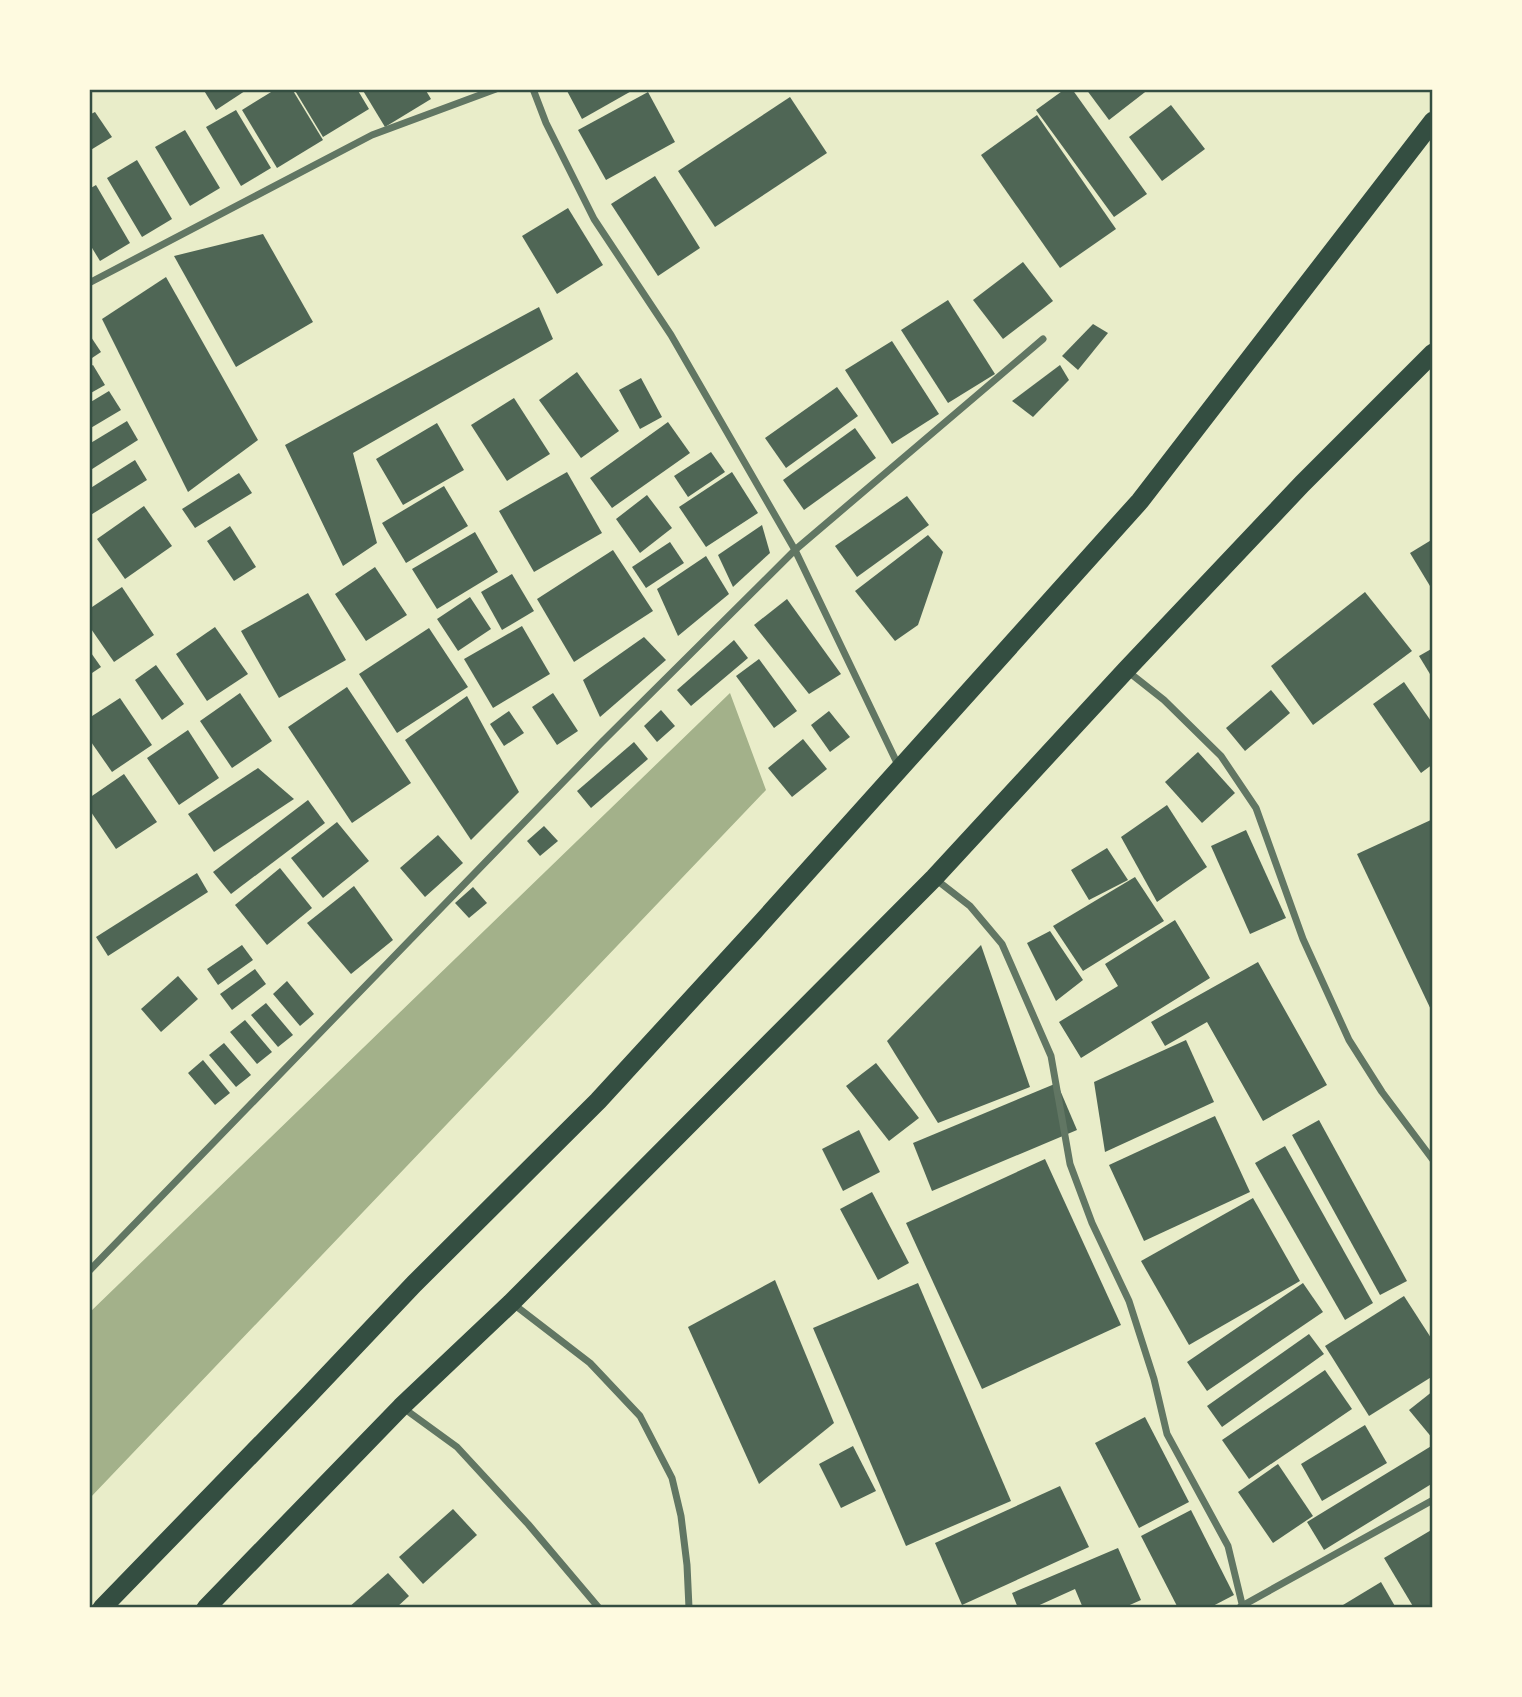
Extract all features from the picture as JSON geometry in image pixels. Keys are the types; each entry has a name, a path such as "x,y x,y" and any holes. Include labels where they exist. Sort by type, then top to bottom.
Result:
{"highway":[{"path":"102,1608 414,1284 598,1101 1140,501 1433,121"},
{"path":"206,1608 401,1407 511,1303 934,878 1302,484 1433,353"}],"street":[{"path":"89,283 372,135 496,89"},
{"path":"533,89 546,123 594,219 671,335 795,550 900,767"},
{"path":"89,1271 593,752 795,550 1044,339"},
{"path":"1126,670 1164,700 1221,756 1256,808 1303,940 1349,1040 1382,1092 1433,1160"},
{"path":"934,878 970,906 1002,944 1051,1056 1070,1164 1092,1223 1129,1301 1154,1379 1167,1434 1228,1546 1242,1607 1433,1500"},
{"path":"511,1303 590,1363 639,1416 672,1478 681,1516 689,1608"},
{"path":"401,1407 457,1447 528,1524 599,1608"}],"shaded area":[{"path":"730,693 766,790 89,1499 89,1313"}],"building":[{"path":"203,89 248,89 216,110"},
{"path":"276,89 292,89 323,140 277,168 242,110"},
{"path":"294,89 357,89 369,109 323,137"},
{"path":"362,89 425,89 431,99 385,127"},
{"path":"566,89 635,89 582,119"},
{"path":"1065,89 1072,89 1147,194 1114,217 1036,110"},
{"path":"1086,89 1149,89 1109,120"},
{"path":"648,92 675,142 606,180 578,130"},
{"path":"790,97 827,153 715,227 678,171"},
{"path":"1171,105 1205,149 1162,181 1129,137"},
{"path":"236,110 271,168 241,186 206,127"},
{"path":"95,112 112,137 89,151 89,115"},
{"path":"1037,115 1116,229 1060,268 981,155"},
{"path":"185,130 220,188 190,206 155,147"},
{"path":"137,160 172,219 142,237 107,178"},
{"path":"655,176 700,248 658,276 611,204"},
{"path":"96,185 130,243 100,261 89,243 89,189"},
{"path":"568,208 603,265 557,294 522,236"},
{"path":"263,234 313,322 236,367 174,256"},
{"path":"1023,262 1053,301 1003,339 973,300"},
{"path":"166,277 258,440 188,492 102,319"},
{"path":"948,300 995,374 948,403 901,330"},
{"path":"539,307 553,339 353,453 377,543 343,566 285,445"},
{"path":"1093,324 1108,333 1078,370 1062,356"},
{"path":"89,334 101,352 89,360"},
{"path":"892,341 939,414 892,444 845,370"},
{"path":"93,365 105,385 89,394 89,367"},
{"path":"1060,365 1069,380 1033,417 1012,401"},
{"path":"577,372 619,431 581,458 539,400"},
{"path":"641,378 662,417 640,429 619,390"},
{"path":"837,387 858,416 786,468 765,438"},
{"path":"109,391 121,410 89,429 89,403"},
{"path":"514,398 550,454 507,481 471,425"},
{"path":"127,421 138,440 89,471 89,444"},
{"path":"668,422 690,453 612,508 590,478"},
{"path":"437,423 464,470 403,505 376,459"},
{"path":"855,428 876,458 804,510 783,480"},
{"path":"711,452 725,472 688,497 674,476"},
{"path":"135,460 147,480 89,516 89,489"},
{"path":"567,472 602,533 534,572 499,511"},
{"path":"732,472 758,513 706,547 679,507"},
{"path":"239,473 252,493 195,528 182,509"},
{"path":"444,486 468,526 406,563 382,523"},
{"path":"647,495 672,528 640,553 616,519"},
{"path":"907,496 929,525 857,577 835,546"},
{"path":"144,506 172,546 125,579 97,539"},
{"path":"762,525 770,553 733,587 718,555"},
{"path":"230,526 256,567 234,581 207,541"},
{"path":"475,532 498,572 437,609 412,569"},
{"path":"928,535 943,552 918,625 895,641 855,591"},
{"path":"1433,539 1433,591 1410,553"},
{"path":"670,542 684,563 646,588 632,567"},
{"path":"613,550 653,611 574,662 537,599"},
{"path":"706,556 729,594 678,636 657,589"},
{"path":"375,567 407,615 366,641 335,594"},
{"path":"512,574 534,611 502,630 481,592"},
{"path":"122,587 154,635 114,662 89,626 89,609"},
{"path":"1365,592 1412,651 1313,725 1271,666"},
{"path":"308,593 346,660 279,698 241,631"},
{"path":"470,597 491,629 458,651 437,619"},
{"path":"787,599 841,674 809,694 754,625"},
{"path":"522,626 550,674 493,708 464,659"},
{"path":"215,627 248,674 207,701 176,654"},
{"path":"429,628 468,687 397,733 359,674"},
{"path":"644,637 666,660 600,717 583,680"},
{"path":"734,640 748,658 691,706 677,690"},
{"path":"1433,648 1433,679 1419,656"},
{"path":"89,650 101,667 89,675"},
{"path":"759,659 797,711 774,728 736,676"},
{"path":"156,665 184,704 162,720 135,680"},
{"path":"1404,682 1433,724 1433,764 1421,773 1373,704"},
{"path":"347,687 411,783 352,823 288,727"},
{"path":"1271,690 1290,713 1245,751 1226,728"},
{"path":"240,693 272,741 232,768 200,721"},
{"path":"553,693 578,731 557,745 532,707"},
{"path":"467,696 519,792 471,840 405,740"},
{"path":"120,698 152,745 112,772 89,739 89,718"},
{"path":"661,710 675,726 657,742 644,726"},
{"path":"509,711 524,733 504,746 490,724"},
{"path":"829,711 850,737 830,752 811,725"},
{"path":"188,730 219,778 179,805 147,758"},
{"path":"803,739 827,769 792,797 768,768"},
{"path":"634,742 648,759 591,808 577,791"},
{"path":"1198,752 1235,793 1202,823 1165,782"},
{"path":"258,768 294,799 214,852 188,814"},
{"path":"124,774 157,822 116,849 89,809 89,798"},
{"path":"308,800 325,823 231,894 213,872"},
{"path":"1167,805 1207,867 1157,902 1121,837"},
{"path":"1433,819 1433,1014 1357,854"},
{"path":"337,822 369,861 323,898 291,858"},
{"path":"544,826 558,841 540,856 527,841"},
{"path":"1246,830 1286,918 1250,934 1211,846"},
{"path":"438,835 463,863 425,897 400,868"},
{"path":"1107,848 1128,880 1089,900 1071,870"},
{"path":"280,868 312,908 267,945 235,905"},
{"path":"197,873 208,892 108,956 96,937"},
{"path":"1135,877 1164,921 1083,971 1053,926"},
{"path":"354,886 393,940 351,974 307,923"},
{"path":"473,887 487,903 469,918 455,903"},
{"path":"1175,920 1210,978 1081,1058 1059,1022 1118,986 1105,964"},
{"path":"1050,931 1083,980 1056,1001 1027,943"},
{"path":"242,945 253,960 218,985 207,969"},
{"path":"981,945 1030,1087 938,1123 887,1041"},
{"path":"1258,962 1327,1085 1263,1121 1207,1022 1165,1046 1151,1022"},
{"path":"255,969 266,984 232,1010 220,994"},
{"path":"178,976 198,999 161,1032 141,1009"},
{"path":"287,981 314,1014 300,1026 273,994"},
{"path":"266,1003 293,1035 278,1047 251,1015"},
{"path":"245,1020 272,1052 257,1064 230,1032"},
{"path":"1186,1040 1214,1102 1105,1152 1094,1082"},
{"path":"224,1043 251,1075 236,1087 209,1055"},
{"path":"203,1060 230,1093 215,1105 188,1073"},
{"path":"876,1063 919,1118 889,1141 846,1086"},
{"path":"1057,1083 1077,1130 932,1191 913,1143"},
{"path":"1215,1116 1250,1192 1144,1241 1109,1165"},
{"path":"1319,1120 1407,1281 1380,1295 1292,1135"},
{"path":"859,1130 880,1172 843,1191 822,1149"},
{"path":"1285,1146 1373,1303 1345,1320 1255,1163"},
{"path":"1045,1159 1121,1325 982,1389 906,1223"},
{"path":"872,1192 909,1263 878,1280 840,1209"},
{"path":"1253,1198 1300,1281 1189,1345 1141,1261"},
{"path":"775,1280 834,1423 759,1484 688,1327"},
{"path":"918,1283 1011,1501 906,1546 813,1328"},
{"path":"1303,1283 1323,1312 1207,1391 1187,1362"},
{"path":"1404,1296 1433,1341 1433,1376 1369,1416 1325,1346"},
{"path":"1309,1334 1324,1354 1222,1427 1207,1406"},
{"path":"1325,1370 1352,1409 1249,1479 1222,1440"},
{"path":"1433,1391 1433,1439 1409,1410"},
{"path":"1145,1417 1189,1502 1139,1528 1095,1443"},
{"path":"1365,1425 1387,1463 1322,1501 1301,1464"},
{"path":"1433,1445 1433,1483 1324,1550 1307,1522"},
{"path":"853,1446 876,1491 841,1508 819,1464"},
{"path":"1278,1464 1313,1516 1273,1543 1238,1492"},
{"path":"1060,1486 1089,1547 962,1605 935,1543"},
{"path":"453,1509 477,1535 423,1584 399,1557"},
{"path":"1191,1510 1234,1595 1209,1608 1178,1608 1141,1536"},
{"path":"1433,1529 1433,1608 1414,1608 1384,1558"},
{"path":"1118,1548 1141,1600 1123,1608 1083,1608 1075,1589 1033,1608 1018,1608 1012,1593"},
{"path":"388,1573 409,1596 396,1608 348,1608"},
{"path":"1381,1582 1396,1608 1338,1608"}]}
